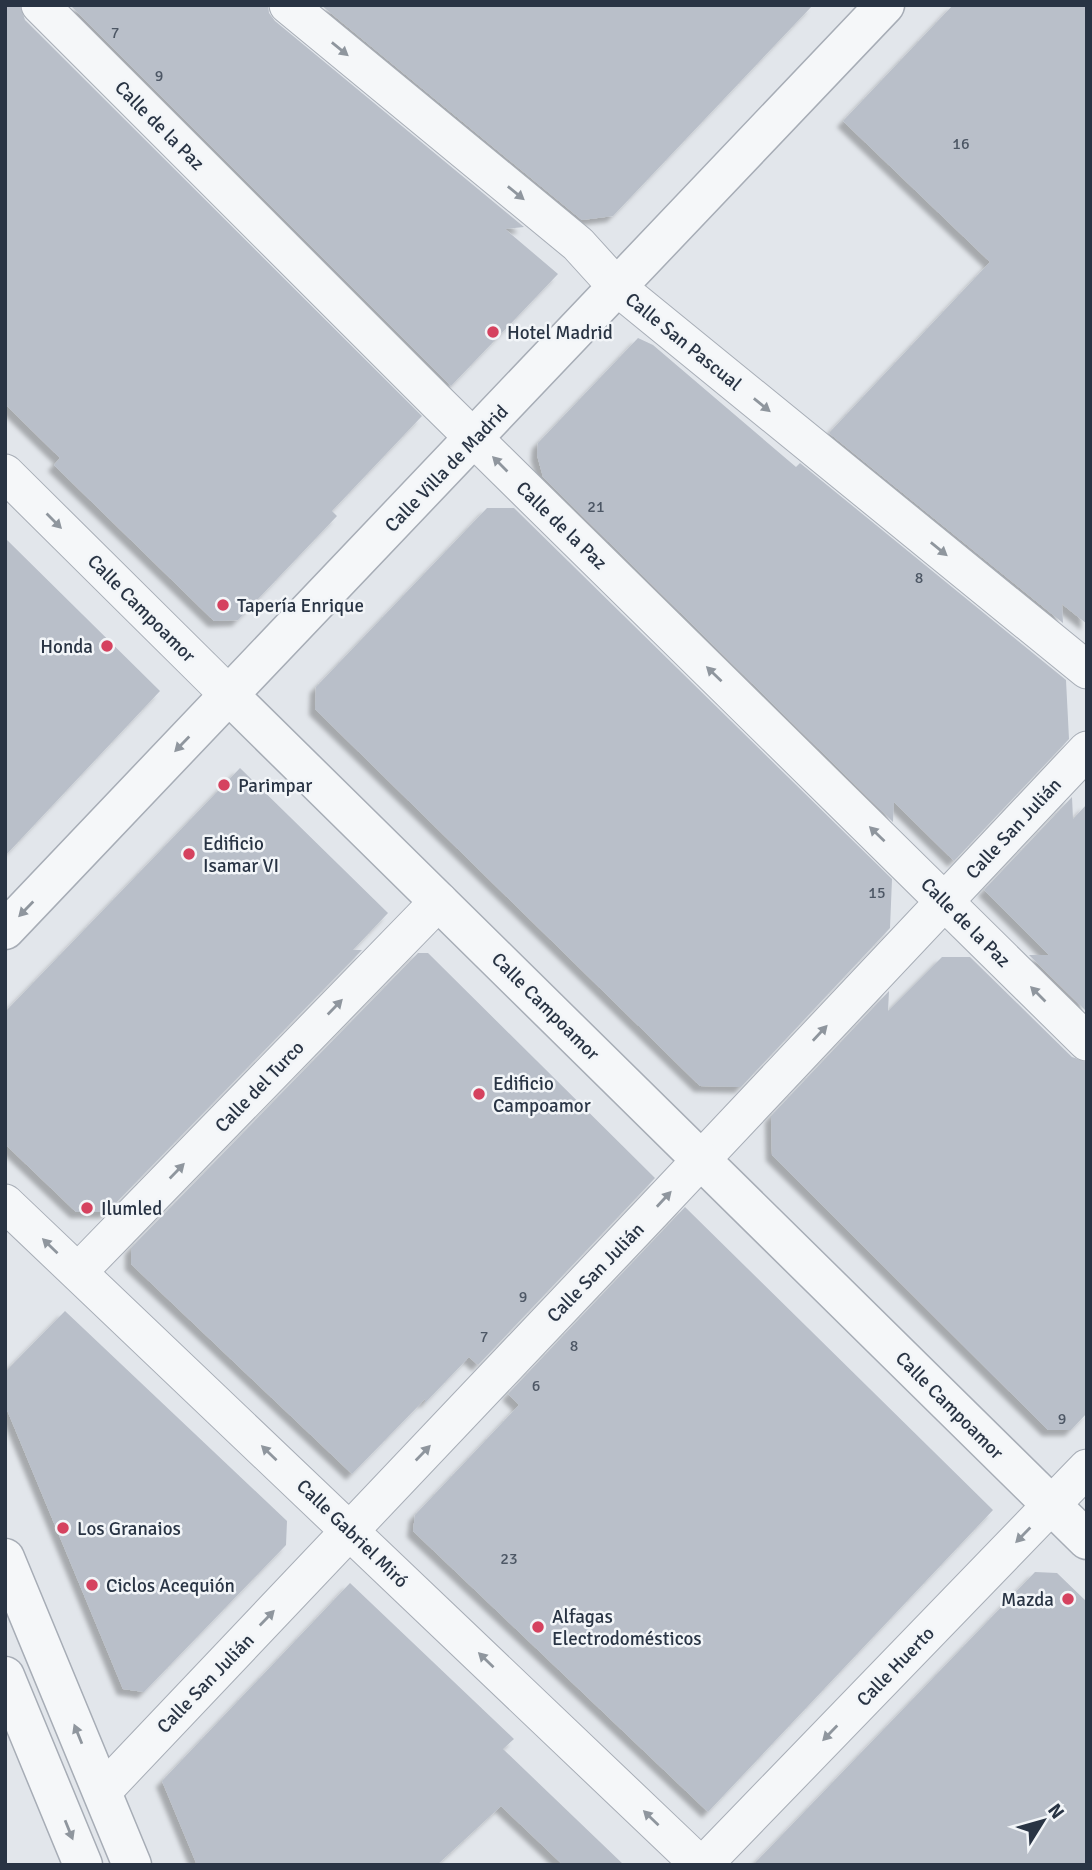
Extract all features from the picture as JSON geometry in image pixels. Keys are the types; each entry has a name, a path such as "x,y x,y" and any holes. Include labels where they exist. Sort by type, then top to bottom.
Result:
{"street":[{"name":"Calle de la Paz","path":"40,5 474,438 1087,1042"},
{"name":"Calle San Pascual","path":"288,5 578,244 617,287 1087,670"},
{"name":"Calle Villa de Madrid","path":"5,930 885,5"},
{"name":"Calle Campoamor","path":"5,473 1087,1540"},
{"name":"Calle San Julián","path":"102,1792 1087,750"},
{"name":"Calle del Turco","path":"78,1272 439,901"},
{"name":"Calle Gabriel Miró","path":"5,1203 702,1865"},
{"name":"Calle Huerto","path":"702,1865 1087,1468"},
{"path":"5,1558 132,1865"},
{"path":"5,1676 83,1865"}],"building":[{"path":"5,5 20,5 25,20 422,416 332,511 337,516 238,620 214,621 54,465 60,458 5,404"},
{"path":"70,5 268,5 269,13 275,21 524,227 505,229 558,274 451,386"},
{"path":"321,5 813,5 613,216 582,220"},
{"path":"953,5 1087,5 1087,624 1062,604 1063,623 829,433 990,262 843,121"},
{"path":"638,338 653,345 796,467 800,463 1066,680 1069,739 954,861 894,802 893,822 543,477 537,455 538,443"},
{"path":"487,508 514,508 892,879 890,928 741,1087 700,1086 315,709 316,687"},
{"path":"5,538 160,691 5,856"},
{"path":"240,768 388,913 353,950 362,950 107,1212 76,1212 5,1144 5,1012"},
{"path":"1072,797 1073,819 1087,804 1087,1012 1029,955 1049,955 984,890"},
{"path":"418,953 428,953 655,1178 478,1365 469,1357 352,1474 131,1264 131,1248"},
{"path":"942,957 970,957 1072,1057 1087,1062 1087,1413 1071,1430 1048,1430 772,1155 771,1116 889,991 888,1011"},
{"path":"685,1207 993,1510 708,1812 413,1531 415,1515 519,1405 508,1394"},
{"path":"65,1311 287,1521 286,1545 144,1692 123,1689 5,1405 5,1372"},
{"path":"1035,1572 1057,1573 1087,1602 1087,1865 753,1865"},
{"path":"350,1583 514,1739 503,1749 624,1865 563,1865 501,1806 437,1865 197,1865 162,1781"}],"place":[{"name":"Hotel Madrid","path":"493,332"},
{"name":"Tapería Enrique","path":"223,605"},
{"name":"Honda","path":"107,646"},
{"name":"Parimpar","path":"224,785"},
{"name":"Edificio Isamar VI","path":"189,854"},
{"name":"Edificio Campoamor","path":"479,1094"},
{"name":"Ilumled","path":"87,1208"},
{"name":"Los Granaios","path":"63,1528"},
{"name":"Ciclos Acequión","path":"92,1585"},
{"name":"Mazda","path":"1068,1599"},
{"name":"Alfagas Electrodomésticos","path":"538,1627"}]}
